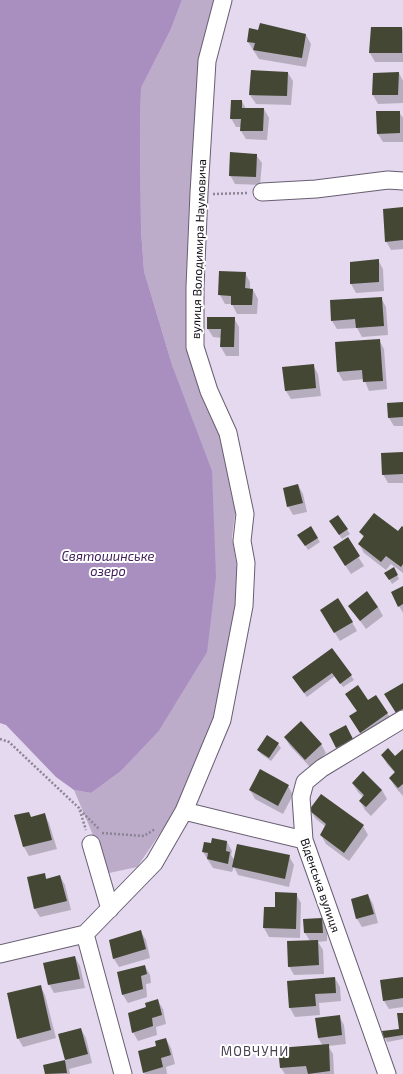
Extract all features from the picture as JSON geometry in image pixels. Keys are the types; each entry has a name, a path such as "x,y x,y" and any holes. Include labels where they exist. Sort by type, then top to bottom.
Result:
{"street":[{"name":"вулиця Володимира Наумовича","path":"85,934 154,863 184,811 222,720 244,606 246,563 242,541 245,514 228,433 209,391 195,347 195,287 207,61 223,0"},
{"path":"262,192 316,189 388,180 403,181"},
{"name":"Віденська вулиця","path":"387,1074 304,840 301,797 305,782 322,768 403,719"},
{"path":"184,811 304,840"},
{"path":"91,844 110,909"},
{"path":"0,954 85,934 123,1074"}],"path":[{"path":"199,193 220,194 262,192"},
{"path":"0,739 9,742 79,808 102,833 144,836 158,828"},
{"path":"79,808 91,844"}],"shaded area":[{"path":"182,0 220,0 189,288 215,417 236,507 232,537 237,568 235,608 217,715 179,806 137,867 109,873 74,790 91,793 121,771 158,732 173,368 144,271 141,230 141,88 171,29"}],"water":[{"name":"Святошинське озеро","path":"0,0 182,0 171,29 141,88 141,230 144,271 173,368 212,471 216,577 207,652 158,732 121,771 91,793 74,790 56,777 6,725 0,723"}],"building":[{"path":"260,23 306,34 302,58 253,50 255,43 247,42 249,28 258,30"},
{"path":"371,27 402,27 402,53 369,53"},
{"path":"251,70 288,72 287,96 249,95"},
{"path":"399,72 398,95 372,95 373,73"},
{"path":"231,100 242,100 242,108 264,108 263,131 240,131 241,119 230,119"},
{"path":"376,111 400,111 400,133 377,134"},
{"path":"230,152 257,154 256,177 229,176"},
{"path":"403,207 403,240 385,242 383,209"},
{"path":"379,259 379,282 350,284 350,262"},
{"path":"219,271 246,272 245,288 253,289 252,305 231,305 231,296 218,295"},
{"path":"382,297 384,326 356,328 355,319 331,321 330,300"},
{"path":"207,317 235,317 234,347 220,347 221,329 207,329"},
{"path":"380,339 383,381 363,382 362,370 337,372 335,342"},
{"path":"314,364 316,388 285,391 282,367"},
{"path":"403,402 403,417 388,418 387,403"},
{"path":"403,452 403,474 382,475 381,453"},
{"path":"298,484 303,503 287,507 283,488"},
{"path":"374,513 398,531 402,526 403,527 403,564 401,567 386,556 381,562 358,544 364,536 359,532"},
{"path":"338,515 348,529 339,535 329,521"},
{"path":"311,526 318,538 305,546 297,535"},
{"path":"348,537 360,556 345,566 333,547"},
{"path":"394,567 398,575 389,580 384,573"},
{"path":"403,586 403,604 398,607 391,592"},
{"path":"367,591 378,607 360,621 348,606"},
{"path":"338,598 353,622 334,633 320,610"},
{"path":"332,648 352,675 340,684 332,673 304,693 292,677"},
{"path":"403,683 403,709 396,713 384,694"},
{"path":"358,685 368,700 376,695 388,713 360,733 349,716 357,711 345,694"},
{"path":"301,721 322,744 305,760 284,737"},
{"path":"346,725 353,739 336,748 329,734"},
{"path":"267,735 279,743 269,758 257,750"},
{"path":"388,748 395,756 403,749 403,784 398,788 389,778 395,772 381,755"},
{"path":"260,769 289,785 278,806 249,790"},
{"path":"363,771 382,790 366,807 359,801 364,795 352,783"},
{"path":"321,794 364,825 344,853 320,835 326,824 309,810"},
{"path":"29,812 31,817 45,813 52,840 23,847 14,815"},
{"path":"212,838 227,841 226,851 230,852 228,864 207,859 208,853 202,852 204,842 211,843"},
{"path":"237,844 290,855 285,879 232,867"},
{"path":"45,873 46,879 60,875 67,901 34,909 27,877"},
{"path":"275,892 297,893 296,929 263,928 264,907 275,907"},
{"path":"368,894 374,914 356,919 351,899"},
{"path":"322,918 323,933 304,933 303,919"},
{"path":"141,930 146,949 113,959 109,940"},
{"path":"318,940 319,965 288,967 287,941"},
{"path":"75,956 80,979 48,985 43,963"},
{"path":"145,965 147,974 141,976 143,989 122,995 117,972"},
{"path":"335,977 336,993 315,994 316,1006 289,1008 287,981"},
{"path":"403,977 403,998 383,1001 380,980"},
{"path":"41,985 51,1030 17,1039 7,993"},
{"path":"158,999 162,1015 152,1018 153,1026 132,1033 128,1013 146,1007 145,1003"},
{"path":"397,1013 403,1013 403,1035 384,1038 382,1031 399,1029"},
{"path":"340,1015 342,1035 318,1038 315,1018"},
{"path":"81,1028 88,1054 65,1060 58,1034"},
{"path":"166,1038 171,1055 161,1058 163,1067 143,1073 138,1051 156,1046 155,1041"},
{"path":"329,1044 330,1071 308,1074 306,1066 280,1068 278,1048"},
{"path":"65,1060 67,1073 45,1074 43,1065"}],"district":[{"name":"МОВЧУНИ","path":"255,1051"}]}
